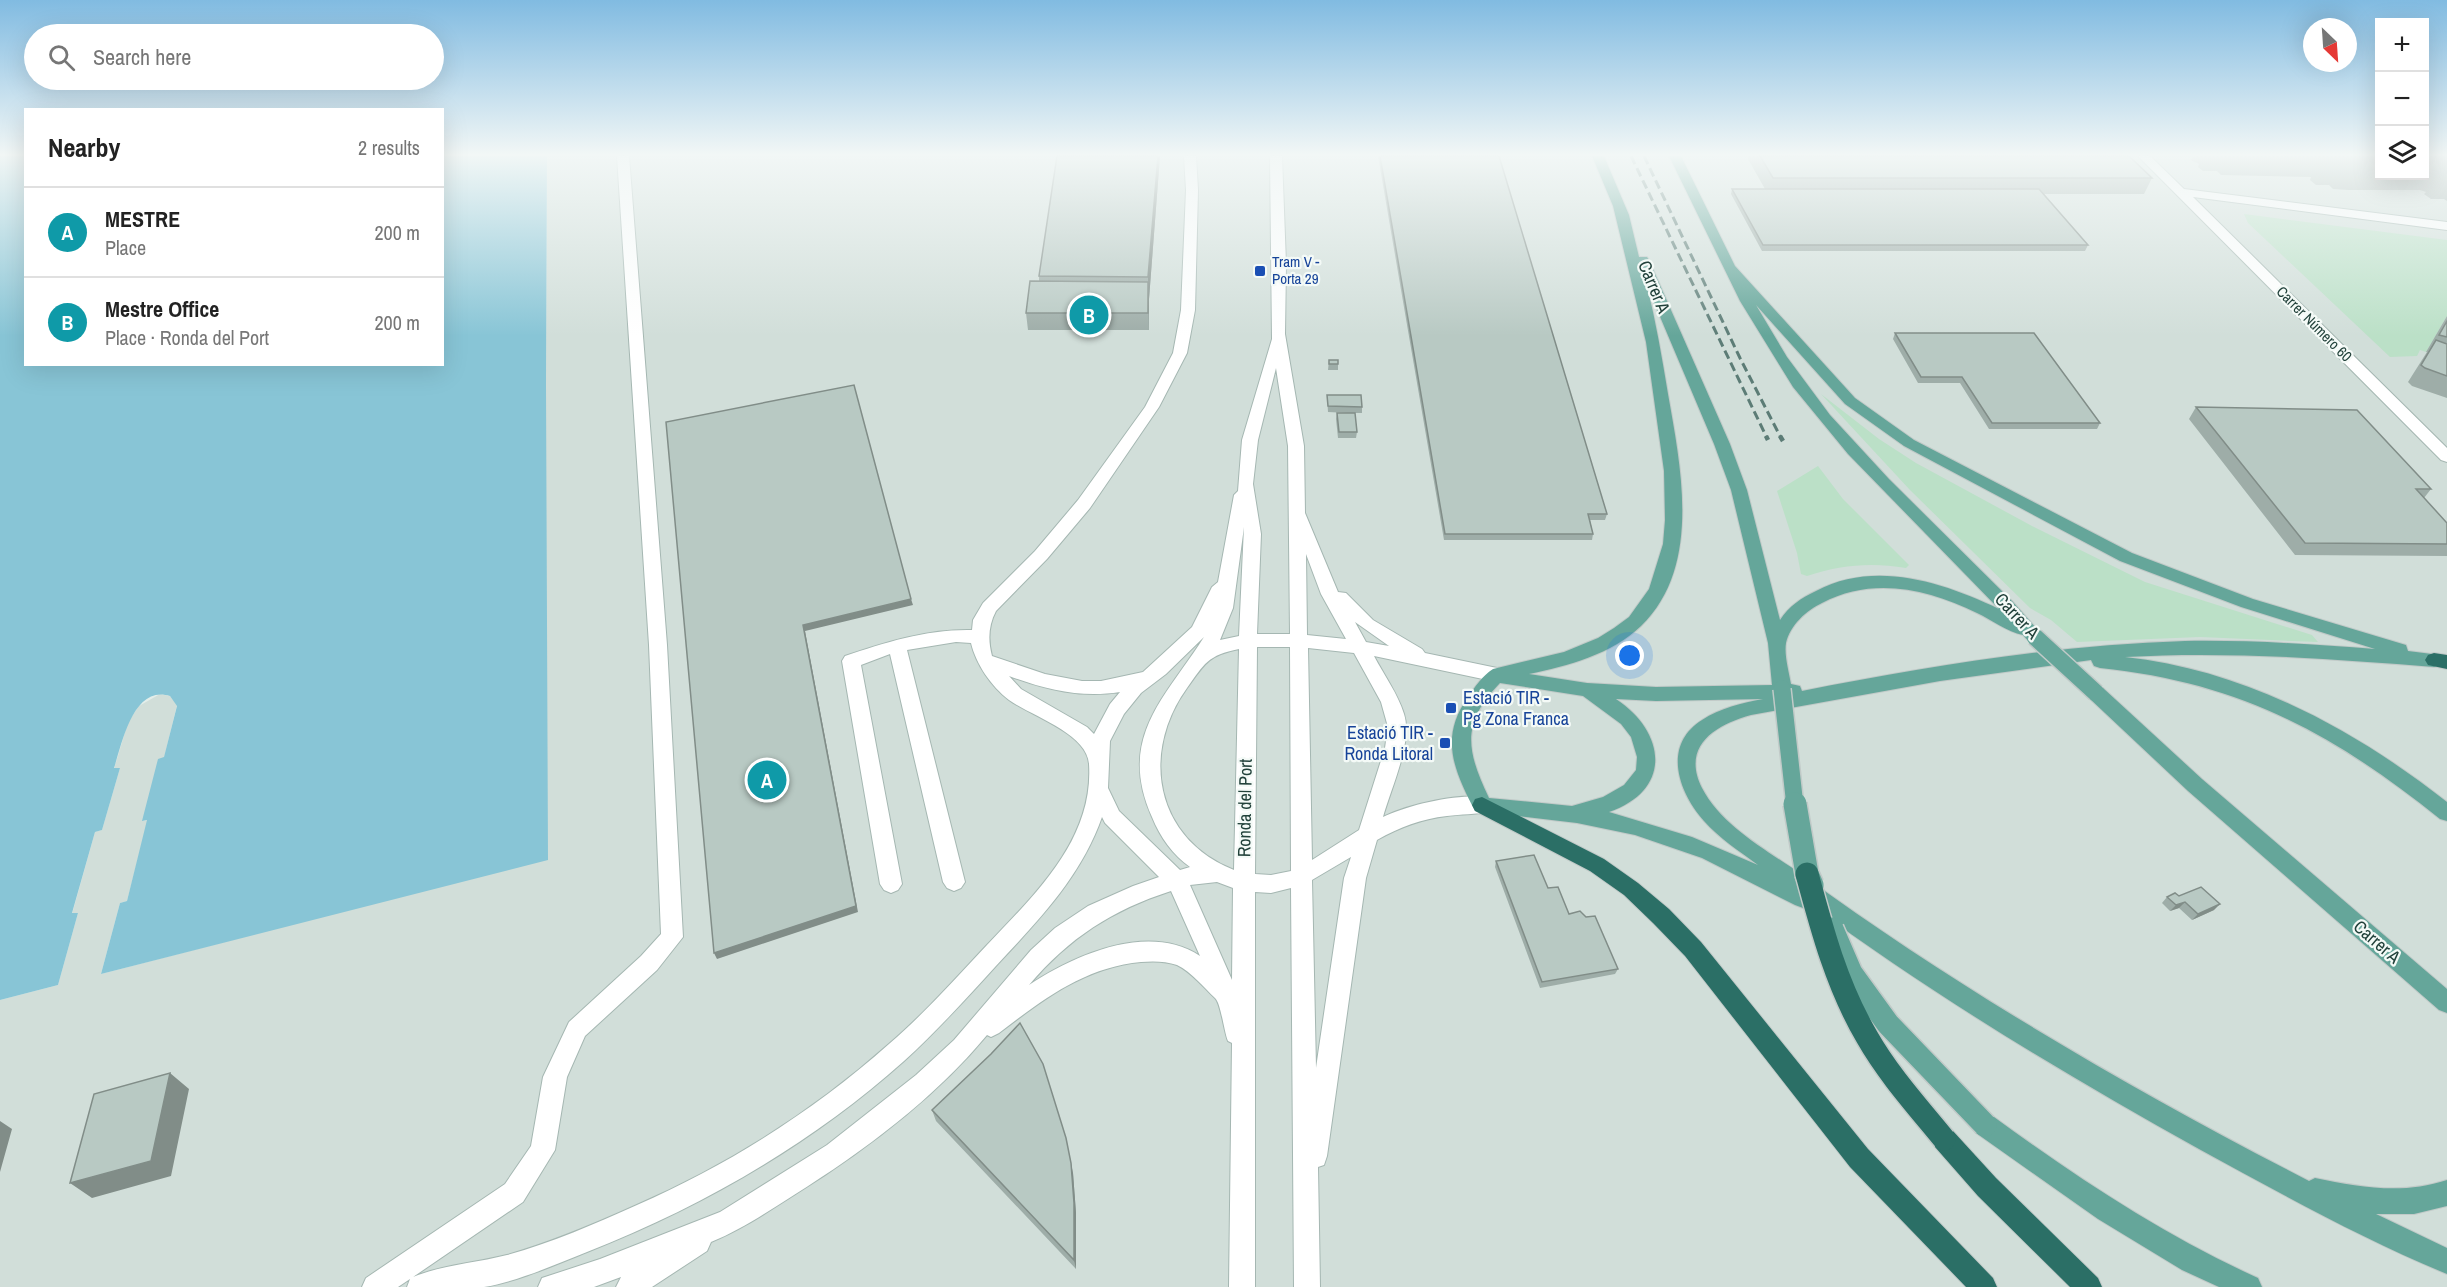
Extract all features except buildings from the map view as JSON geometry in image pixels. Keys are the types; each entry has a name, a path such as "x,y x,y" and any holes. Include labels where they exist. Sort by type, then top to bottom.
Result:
{"highway":[{"path":"1482,805 1598,865 1631,889 1661,916 1693,950 1858,1158 1984,1287"},
{"path":"1807,874 1826,944 1847,996 1867,1036 1901,1088 1987,1187 2089,1287"}],"main road":[{"path":"1622,216 1652,334 1672,464 1673,510 1669,551 1659,588 1637,620 1602,645 1580,654 1497,675 1466,711 1460,725 1459,741 1462,757 1482,805 1561,812 1611,821 1685,843 1755,873 1861,930"},
{"name":"Carrer A","path":"1623,216 1722,444 1739,490 1777,643 1797,826 1807,874 1851,972 1888,1024 1985,1125 2058,1179 2122,1220 2185,1257 2249,1287"},
{"name":"Carrer A","path":"1704,216 1728,266 1776,353 1800,386 1881,478 2035,636 2122,718 2195,785 2447,1003"},
{"path":"1728,266 1850,400 1918,448 2126,557 2247,603 2440,661"},
{"path":"1777,643 1790,617 1824,592 1846,584 1870,581 1910,585 1954,596 1974,603 2035,636"},
{"path":"2440,661 2334,653 2200,648 2153,648 2045,659 1842,689 1746,710 1707,727 1694,739 1687,753 1686,769 1699,801 1730,833 1861,930 1981,1008 2119,1092 2293,1187 2447,1261"},
{"path":"2045,659 2113,662 2200,679 2234,690 2280,708 2355,747 2393,771 2447,813"},
{"path":"1497,675 1587,690 1656,694 1842,689"},
{"path":"1561,812 1596,809 1615,803 1629,794 1642,781 1647,769 1643,741 1634,727 1611,704 1587,690"},
{"path":"2293,1187 2376,1203 2431,1200 2447,1194"}],"street":[{"path":"375,1287 514,1193 543,1150 555,1077 577,1029 649,963 672,936 658,645 627,216"},
{"path":"1098,759 1090,742 1080,732 1014,694 984,660 980,643 982,620 989,607 1041,555 1084,504 1152,407 1180,353 1188,310 1191,216"},
{"name":"Ronda del Port","path":"1278,216 1280,264 1278,334 1296,446 1307,1287"},
{"name":"Carrer Número 60","path":"2204,216 2447,457"},
{"path":"2369,216 2447,226"},
{"name":"Ronda del Port","path":"1242,1287 1244,881 1248,641 1253,534 1245,484 1250,440 1278,334"},
{"path":"1245,484 1228,571 1227,602 1204,653 1167,702 1159,718 1152,743 1150,779 1157,810 1174,841 1197,861 1218,873 1244,881 1272,884 1301,876 1370,834 1396,820 1422,810 1482,805"},
{"path":"1296,506 1330,594 1397,716 1398,730 1396,746 1380,789 1370,834 1355,878 1307,1205"},
{"path":"1321,570 1334,591 1367,624 1431,662"},
{"path":"420,1287 510,1267 595,1237 664,1206 785,1137 830,1106 882,1065 946,1005 1043,900 1070,865 1087,836 1095,812 1100,741 1117,709 1134,688 1160,669 1186,645 1202,625 1228,571"},
{"path":"891,884 851,661 897,645 956,636 982,637"},
{"path":"984,660 1045,683 1066,688 1113,687 1204,653 1248,641 1298,641 1362,649 1497,675"},
{"path":"897,645 954,882"},
{"path":"1098,788 1112,817 1176,880 1185,895 1234,1018 1243,1089"},
{"path":"962,1048 1039,957 1063,935 1096,913 1140,892 1197,874 1218,873"},
{"path":"629,1287 836,1154 917,1089 962,1048 1021,1002 1074,971 1116,956 1161,952 1183,957 1212,980 1227,999"},
{"path":"551,1287 600,1272 728,1222"}],"shaded area":[{"path":"547,216 2447,216 2447,1287 0,1287 0,1000 58,985 78,913 72,914 95,832 102,830 120,768 114,769 128,722 139,706 160,694 170,696 177,705 164,758 143,821 148,820 127,901 120,903 101,974 416,892 546,385"}],"green space":[{"path":"2245,216 2260,216 2447,240 2447,316 2426,352 2420,350 2417,356 2390,357 2248,223"},
{"path":"1821,394 1879,439 1916,463 2032,526 2145,582 2312,635 2318,642 2200,637 2077,642 2051,620 2030,608 1910,490"},
{"path":"1818,466 1843,499 1909,565 1906,568 1880,565 1856,566 1831,569 1807,576 1801,574 1797,553 1777,491"}],"water":[{"path":"0,216 24,216 24,366 444,366 444,216 547,216 548,860 101,974 120,903 127,901 147,820 142,821 158,759 164,757 177,706 170,696 157,695 147,699 138,707 125,732 114,768 120,768 102,830 95,832 72,913 78,913 58,985 0,1000"}],"railway":[{"path":"1660,216 1767,438"},
{"path":"1673,216 1781,438"},
{"path":"1780,436 1783,441"}],"place":[{"name":"Tram V - Porta 29","path":"1260,271"},
{"name":"Mestre Office","path":"1089,315"},
{"name":"Estació TIR - Pg Zona Franca","path":"1451,708"},
{"name":"Estació TIR - Ronda Litoral","path":"1445,743"},
{"name":"MESTRE","path":"767,780"}]}
